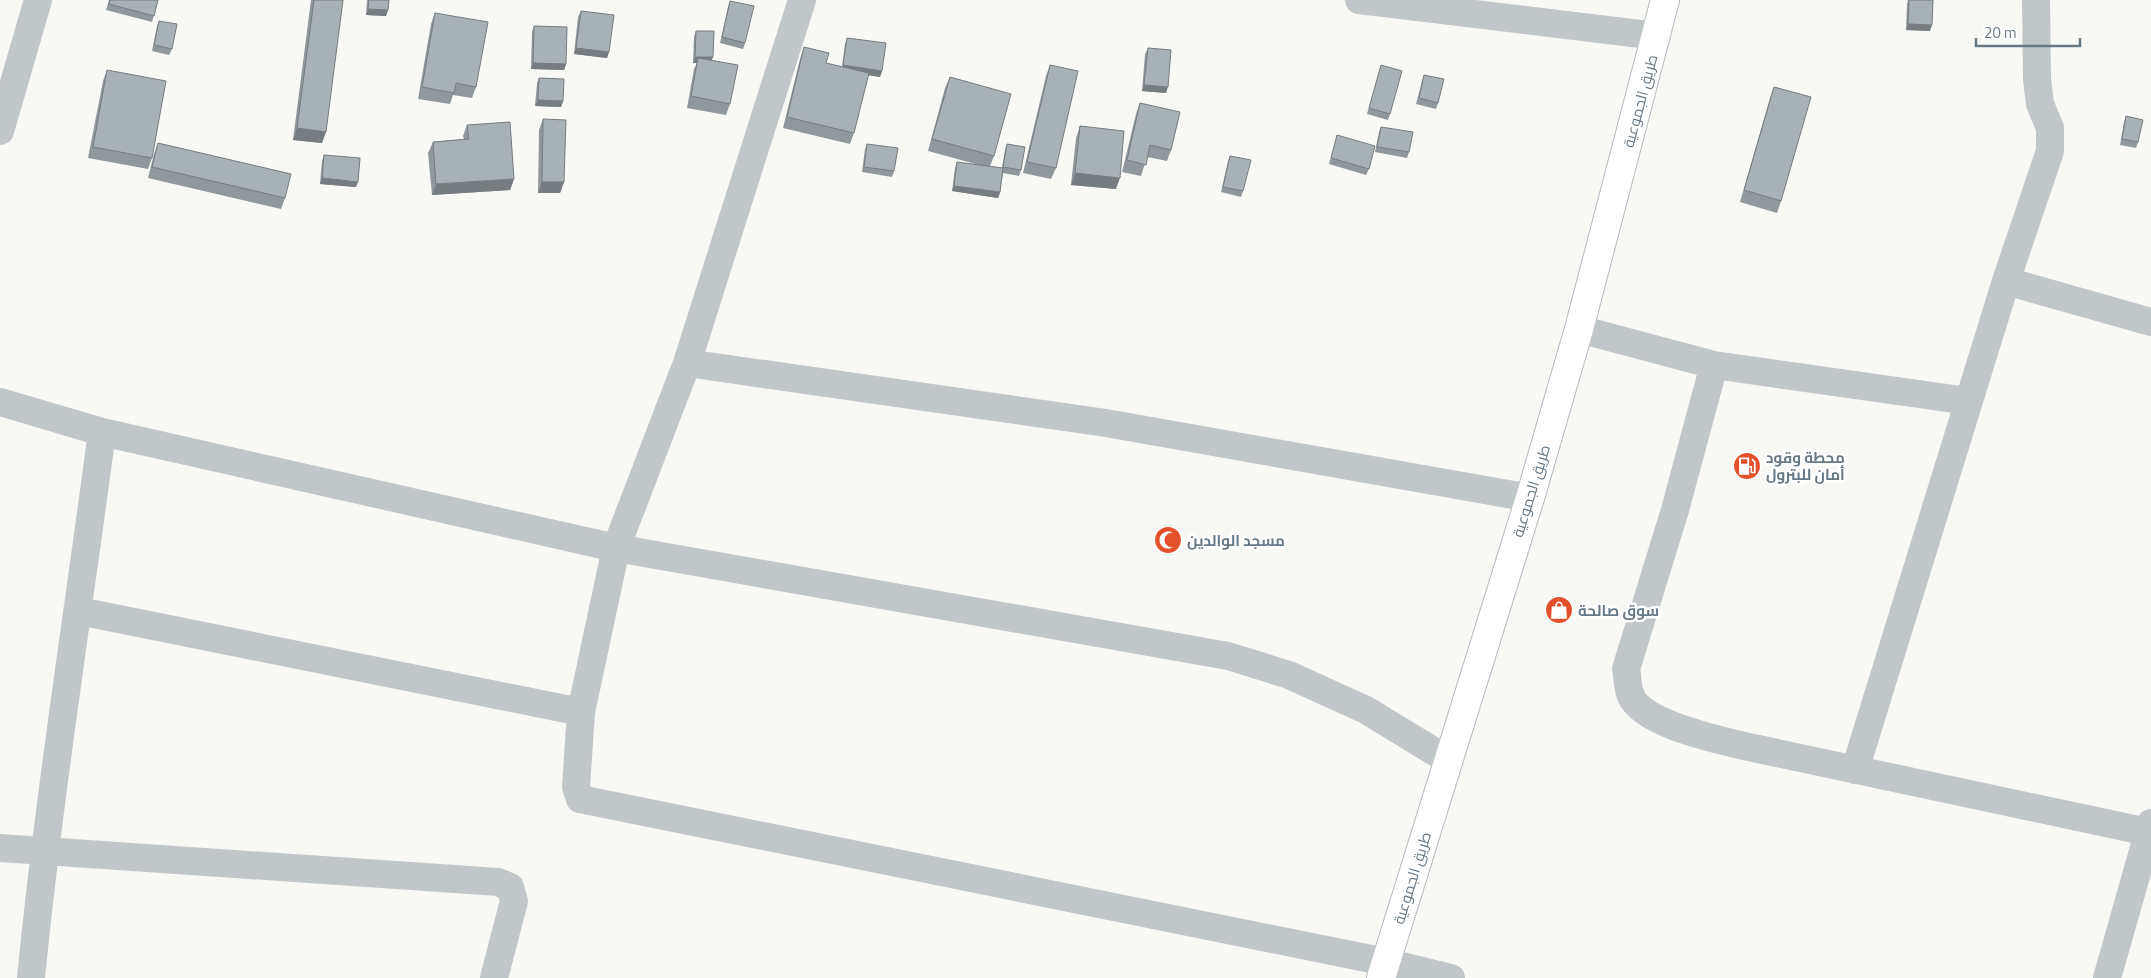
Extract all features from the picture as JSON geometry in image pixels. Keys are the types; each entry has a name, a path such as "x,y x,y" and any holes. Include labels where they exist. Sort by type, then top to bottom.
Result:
{"main road":[{"name":"طريق الجموعية","path":"1383,970 1530,498 1579,329 1665,0"}],"street":[{"path":"0,132 38,0"},
{"path":"802,0 687,363 616,548 580,712 576,787 580,799 1383,970 1451,978"},
{"path":"1359,0 1657,36"},
{"path":"1855,770 1968,401 2050,151 2050,128 2040,104 2037,79 2036,0"},
{"path":"2006,281 2151,322"},
{"path":"1579,329 1714,365 1968,401"},
{"path":"687,363 1106,423 1530,498"},
{"path":"1714,365 1675,510 1626,669 1631,696 1643,712 1693,734 1855,770 2150,827 2107,978"},
{"path":"0,402 102,432 616,548 1228,656 1289,675 1366,710 1448,760"},
{"path":"31,978 43,851 79,611 102,432"},
{"path":"79,611 580,712"},
{"path":"0,848 498,882 510,887 514,901 494,978"}],"building":[{"path":"110,0 158,0 154,16 109,4"},
{"path":"314,0 343,0 326,132 297,128"},
{"path":"369,0 389,0 388,10 368,9"},
{"path":"1909,0 1933,0 1932,25 1908,24"},
{"path":"730,1 754,6 745,43 722,37"},
{"path":"581,11 614,15 609,52 576,48"},
{"path":"435,13 488,22 476,87 456,83 454,93 422,87"},
{"path":"159,21 177,24 172,49 154,45"},
{"path":"534,26 567,27 566,64 533,63"},
{"path":"696,31 714,31 713,57 695,57"},
{"path":"847,38 886,43 882,71 843,65"},
{"path":"804,47 829,53 826,63 869,73 854,133 787,117"},
{"path":"1148,48 1171,50 1168,87 1144,85"},
{"path":"698,58 738,65 730,104 691,96"},
{"path":"1050,65 1078,71 1056,168 1027,162"},
{"path":"1381,65 1402,71 1390,114 1369,108"},
{"path":"107,70 166,81 152,158 93,147"},
{"path":"1424,75 1444,79 1438,103 1419,98"},
{"path":"950,77 1011,94 994,156 932,139"},
{"path":"539,78 564,79 563,101 538,100"},
{"path":"1774,87 1811,97 1781,201 1744,190"},
{"path":"1140,103 1180,112 1171,150 1150,145 1146,165 1127,160"},
{"path":"2126,116 2143,120 2138,142 2122,139"},
{"path":"543,119 566,120 564,182 542,182"},
{"path":"510,122 514,179 436,184 433,142 469,139 467,125"},
{"path":"1080,126 1124,131 1120,178 1075,173"},
{"path":"1381,127 1413,132 1409,152 1377,147"},
{"path":"1337,135 1375,146 1369,169 1331,158"},
{"path":"158,143 291,174 285,198 152,167"},
{"path":"867,144 898,148 894,171 864,167"},
{"path":"1007,144 1025,147 1021,170 1003,167"},
{"path":"324,155 360,158 358,182 322,178"},
{"path":"1230,156 1251,160 1243,191 1223,187"},
{"path":"957,162 1003,168 1000,192 954,186"}],"place":[{"name":"محطة وقود أمان للبترول","path":"1747,466"},
{"name":"مسجد الوالدين","path":"1168,540"},
{"name":"سوق صالحة","path":"1559,610"}]}
